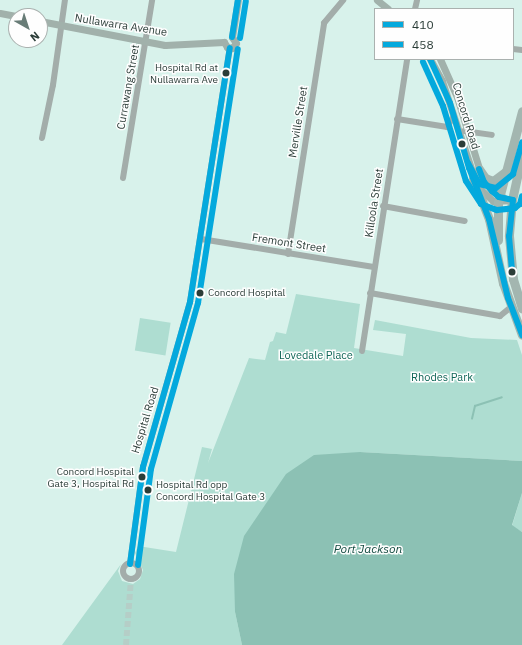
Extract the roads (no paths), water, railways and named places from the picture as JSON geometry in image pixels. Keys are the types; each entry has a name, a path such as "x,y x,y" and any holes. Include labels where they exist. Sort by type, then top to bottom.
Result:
{"highway":[{"path":"499,266 499,200 522,111"},
{"path":"522,154 513,200 510,251 513,280 522,309"},
{"path":"478,168 485,178 492,181 500,177 506,170"},
{"path":"473,178 489,220 499,266 511,307 522,335"}],"main road":[{"path":"232,37 227,37 224,42 226,46 230,48 236,43 232,37 238,0"},
{"path":"377,0 387,8"},
{"name":"Nullawarra Avenue","path":"48,24 165,45 224,42"},
{"name":"Concord Road","path":"431,60 442,81 473,178 486,197 499,200"},
{"name":"Concord Road","path":"440,60 452,83 478,168 486,186 499,200"},
{"path":"499,200 513,200"}],"street":[{"path":"42,138 53,85 64,0"},
{"name":"Currawang Street","path":"122,178 152,0"},
{"name":"Merville Street","path":"288,254 324,23 342,0"},
{"name":"Hospital Road","path":"130,564 143,467 185,325 201,238 230,48"},
{"name":"Killoola Street","path":"362,351 406,60"},
{"path":"397,119 447,128 454,116"},
{"path":"458,131 492,135"},
{"path":"383,206 465,221"},
{"name":"Fremont Street","path":"201,238 288,254 374,267"},
{"path":"370,293 500,316 511,307"}],"water":[{"name":"Port Jackson","path":"360,452 522,461 522,493 512,525 522,532 522,645 242,645 235,612 234,574 244,536 286,474 314,455"}],"waterway":[{"path":"472,419 475,406 502,397"}],"tunnel":[{"path":"126,645 131,579"}],"place":[{"name":"Hospital Rd at Nullawarra Ave","path":"226,73"},
{"name":"Concord Hospital","path":"200,293"},
{"name":"Concord Hospital Gate 3, Hospital Rd","path":"142,477"},
{"name":"Hospital Rd opp Concord Hospital Gate 3","path":"148,490"}],"park label":[{"name":"Lovedale Place","path":"316,355"},
{"name":"Rhodes Park","path":"442,377"}]}
